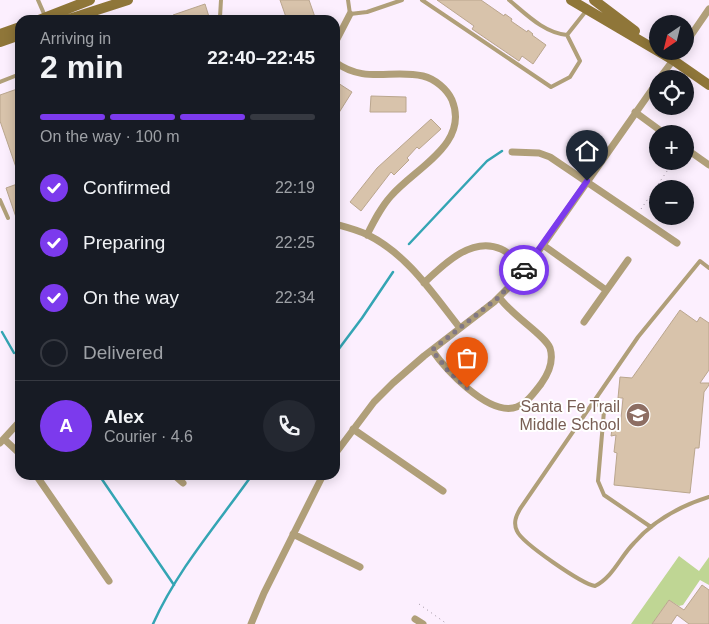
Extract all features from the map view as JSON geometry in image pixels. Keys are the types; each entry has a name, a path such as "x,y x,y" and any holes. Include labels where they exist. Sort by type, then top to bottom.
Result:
{"main road":[{"path":"54,15 90,0"},
{"path":"94,15 128,0"},
{"path":"571,0 649,46"},
{"path":"594,0 649,42"},
{"path":"0,34 15,29"},
{"path":"0,42 15,37"},
{"path":"673,60 709,85"}],"street":[{"path":"694,31 709,9"},
{"path":"340,33 350,14"},
{"path":"666,70 673,60"},
{"path":"340,65 362,75 410,75 429,78 446,90 455,109 455,126 446,145 391,196 379,212 367,235"},
{"path":"340,447 353,428 393,383 499,297 526,267 649,93"},
{"path":"635,112 653,125"},
{"path":"512,152 539,153 550,157 677,243"},
{"path":"694,154 709,165"},
{"path":"340,226 367,235 405,261 460,328"},
{"path":"424,283 473,246 484,245 501,250 526,267"},
{"path":"543,245 606,290"},
{"path":"584,322 628,260"},
{"path":"432,350 449,372 467,388 494,406 514,408 524,404 541,384 550,369 552,359 550,348 545,340 508,309 499,297"},
{"path":"15,427 2,441 15,450"},
{"path":"353,428 443,492"},
{"path":"39,480 109,581"},
{"path":"251,624 264,593 320,480"},
{"path":"293,534 360,567"},
{"path":"415,619 422,624"}],"lane":[{"path":"38,0 43,15"},
{"path":"220,15 221,0"},
{"path":"348,0 350,14 367,12 402,0"},
{"path":"422,0 551,87 570,77 580,60 567,36"},
{"path":"508,0 544,27 556,34 567,36"},
{"path":"567,36 588,10"},
{"path":"0,82 15,76"},
{"path":"0,200 8,218"},
{"path":"709,268 700,261 638,337 520,509 515,522 518,533 532,547 581,581 595,586 607,578 634,543 662,518 686,504 709,497"},
{"path":"594,400 604,411 598,481 604,495 651,527"}],"path":[{"path":"636,215 668,170"},
{"path":"419,604 447,624"}],"green space":[{"path":"679,556 699,571 709,557 709,585 700,580 683,605 679,606 669,600 652,624 631,624"}],"building":[{"path":"280,0 309,0 314,15 285,15"},
{"path":"437,0 481,0 504,16 505,14 512,19 511,21 527,32 528,30 546,45 533,64 522,56 519,61 472,29 474,26"},
{"path":"205,4 208,15 173,15"},
{"path":"340,84 352,92 340,111"},
{"path":"15,90 15,164 0,121 0,95"},
{"path":"371,96 406,97 406,112 370,112"},
{"path":"431,119 441,129 419,149 417,147 407,158 409,160 394,175 391,172 361,211 350,202 377,168"},
{"path":"15,185 15,214 6,188"},
{"name":"Santa Fe Trail Middle School","path":"680,310 697,322 700,317 709,323 709,370 700,383 709,383 709,385 704,392 699,448 695,448 690,493 614,485 617,453 614,452 616,435 611,436 612,429 620,429 623,398 618,398 620,377 632,378"},
{"path":"702,585 709,590 709,624 689,624 677,615 671,624 652,624 669,600 684,610"}],"waterway":[{"path":"409,244 487,161 502,151"},
{"path":"340,347 393,272"},
{"path":"2,332 14,353"},
{"path":"102,480 174,585"},
{"path":"153,624 186,566 248,480"}],"way so far":[{"path":"467,388 449,372 432,350 499,297 524,270"}],"place":[{"name":"Santa Fe Trail Middle School","path":"638,415"}],"route":[{"path":"524,270 587,181"}]}
